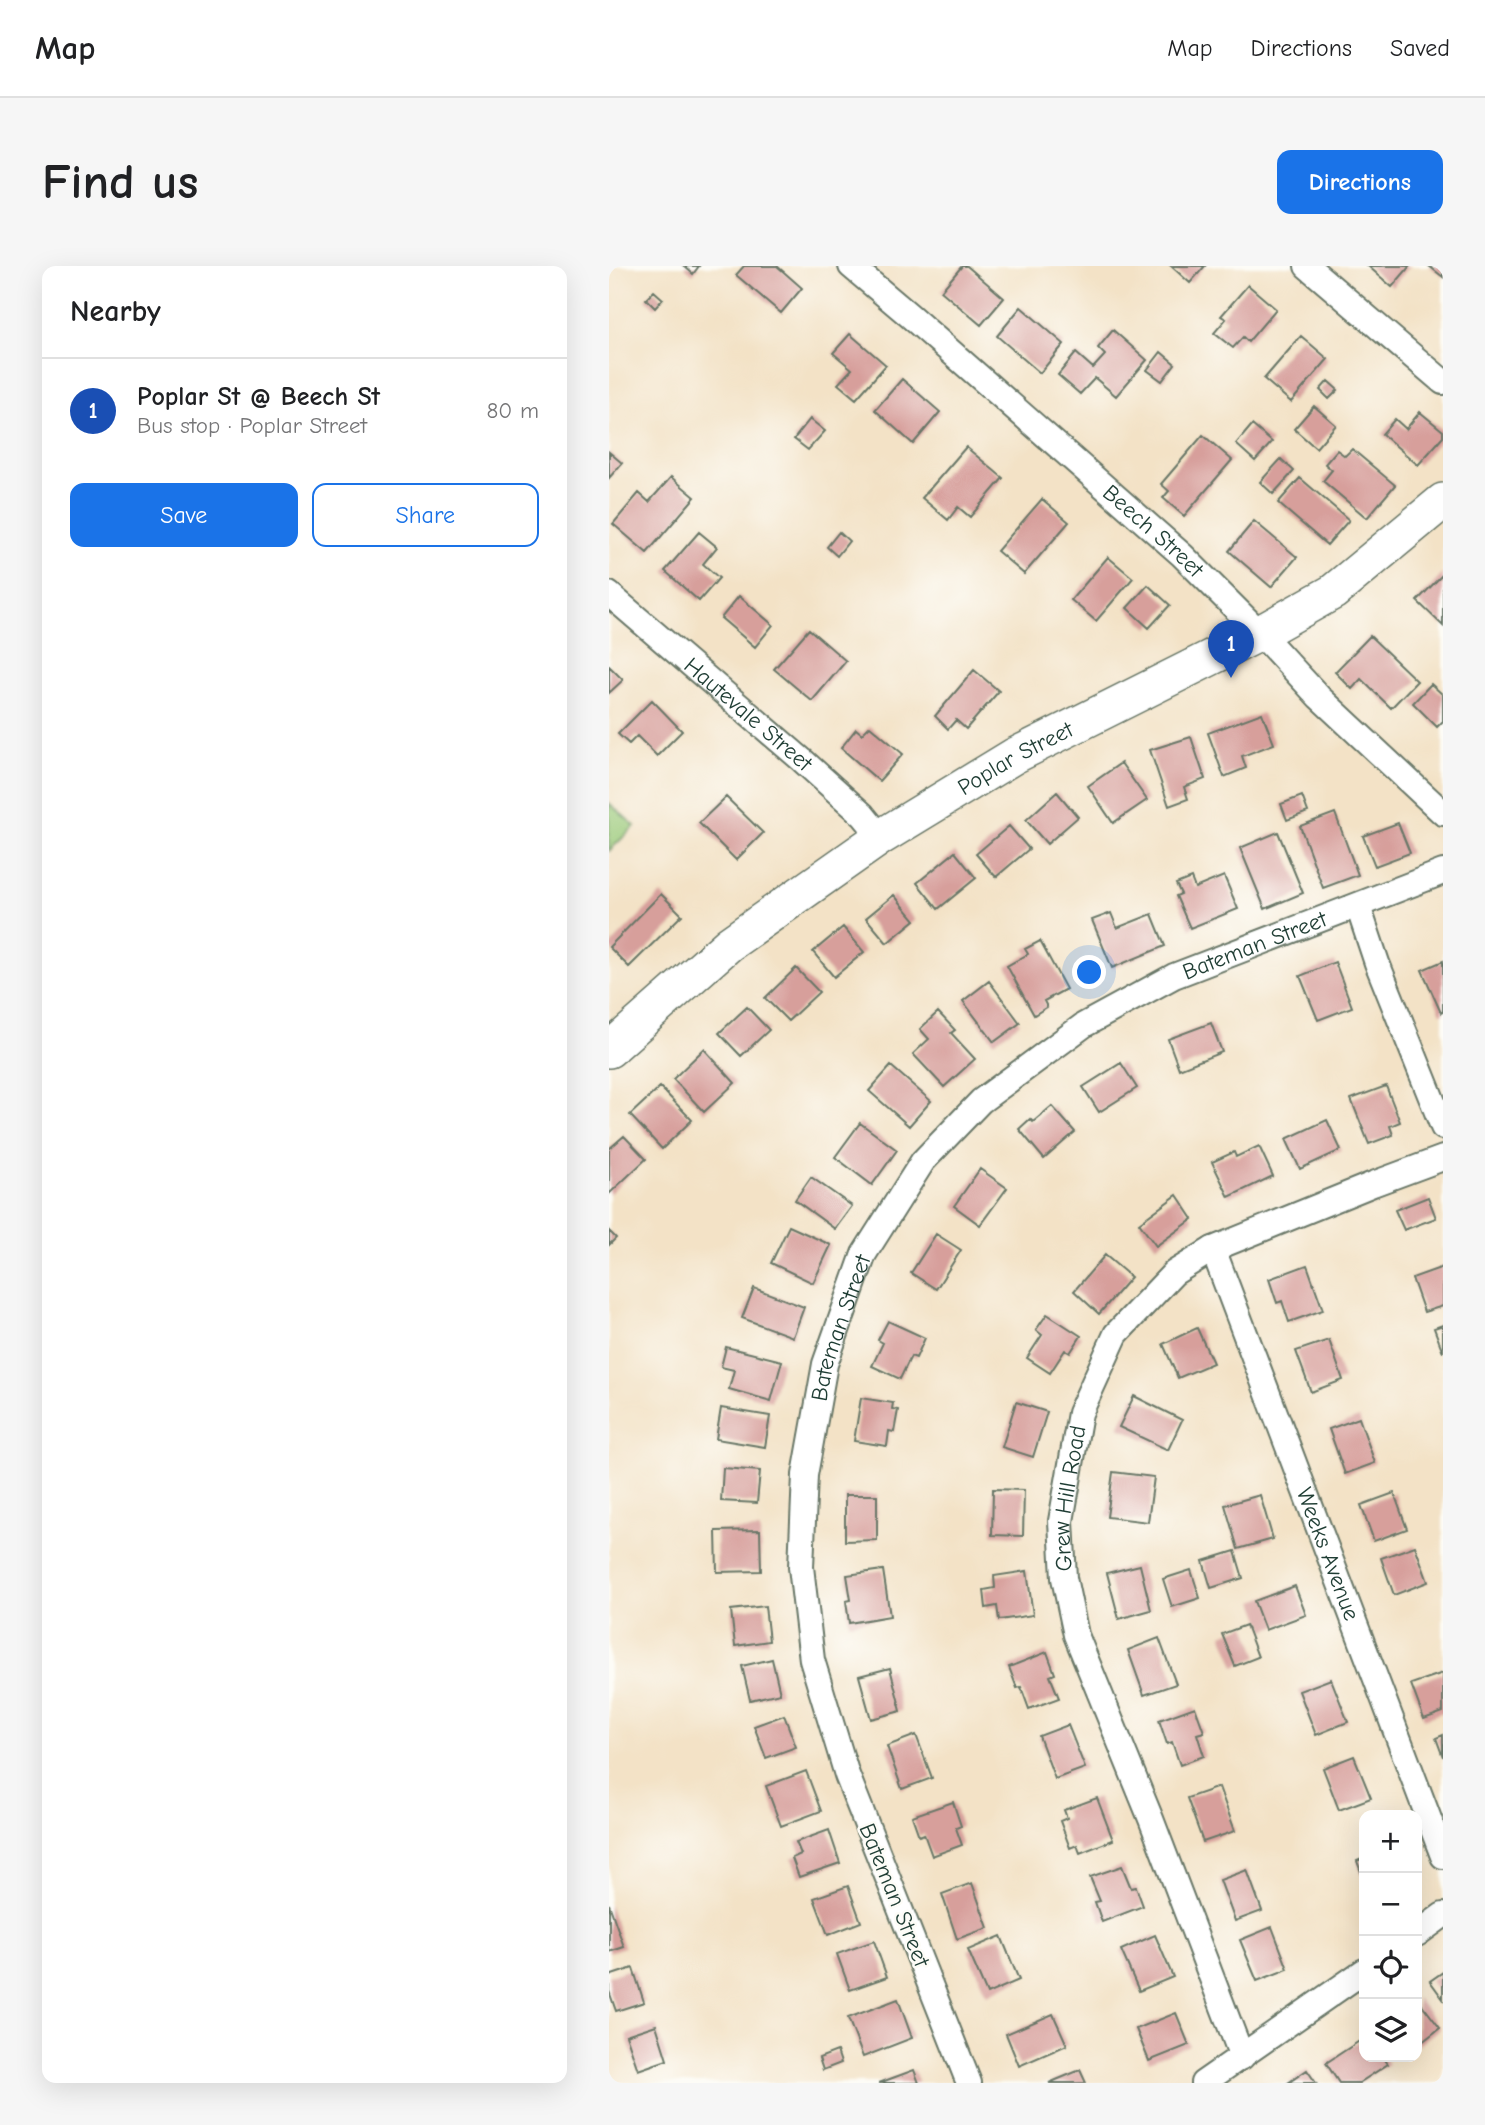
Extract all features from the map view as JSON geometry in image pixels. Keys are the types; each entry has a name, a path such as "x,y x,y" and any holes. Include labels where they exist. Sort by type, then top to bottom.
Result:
{"street":[{"name":"Beech Street","path":"851,266 1182,555 1319,697 1443,813"},
{"path":"1307,266 1443,382"},
{"name":"Poplar Street","path":"609,1050 729,944 881,837 1014,756 1260,634 1333,592 1443,501"},
{"name":"Hautevale Street","path":"609,594 813,769 863,815 881,837"},
{"name":"Bateman Street","path":"969,2083 847,1775 813,1660 801,1567 805,1475 825,1364 864,1254 923,1161 981,1101 1084,1026 1174,976 1443,873"},
{"path":"1358,906 1377,963 1443,1127"},
{"name":"Grew Hill Road","path":"1242,2057 1151,1819 1076,1634 1064,1578 1061,1521 1080,1413 1116,1334 1174,1273 1213,1249 1443,1158"},
{"name":"Weeks Avenue","path":"1213,1249 1443,1856"},
{"path":"1422,1930 1443,1915"},
{"path":"1203,2083 1359,1975"}],"green space":[{"path":"609,803 635,826 609,851"}],"building":[{"path":"684,266 699,266 693,274"},
{"path":"744,266 777,266 802,288 781,313 736,275"},
{"path":"962,266 967,266 1004,298 981,325 941,291"},
{"path":"1171,266 1205,266 1190,283"},
{"path":"1368,266 1410,266 1392,287"},
{"path":"1429,266 1443,266 1443,277"},
{"path":"1248,285 1276,309 1248,342 1243,337 1233,348 1214,333 1226,319 1221,316"},
{"path":"654,291 663,299 655,308 646,299"},
{"path":"1021,307 1064,344 1040,373 997,336"},
{"path":"1113,330 1147,360 1116,396 1095,378 1080,394 1058,375 1076,353 1093,368 1105,355 1098,348"},
{"path":"850,334 886,365 856,399 838,384 852,369 833,353"},
{"path":"1301,336 1328,359 1291,402 1264,379"},
{"path":"1161,352 1175,364 1162,381 1147,370"},
{"path":"902,379 940,412 913,444 875,410"},
{"path":"1328,381 1338,390 1329,399 1320,390"},
{"path":"1314,406 1336,425 1316,448 1294,429"},
{"path":"1420,412 1443,431 1443,437 1418,465 1382,434 1395,419 1406,429"},
{"path":"810,419 825,431 808,450 794,439"},
{"path":"1252,425 1272,442 1255,461 1236,444"},
{"path":"1203,435 1232,460 1184,516 1163,498 1169,491 1161,484"},
{"path":"966,447 1003,478 970,517 958,507 948,520 922,498"},
{"path":"1352,449 1395,485 1367,518 1323,481 1332,470 1325,464 1337,450 1345,456"},
{"path":"609,452 622,463 609,478"},
{"path":"1281,459 1294,471 1273,494 1260,482"},
{"path":"671,477 695,497 647,553 613,524 639,493 649,502"},
{"path":"1300,478 1349,520 1327,545 1278,503"},
{"path":"1042,499 1069,522 1024,574 997,551"},
{"path":"1254,521 1297,557 1271,587 1229,551"},
{"path":"699,532 717,547 703,564 719,578 699,601 665,571"},
{"path":"839,532 849,541 837,556 827,547"},
{"path":"1108,557 1133,578 1096,621 1071,600"},
{"path":"1443,574 1443,626 1417,601"},
{"path":"1148,585 1170,605 1149,628 1127,608"},
{"path":"739,596 773,625 755,647 721,618"},
{"path":"809,629 846,661 812,701 774,669"},
{"path":"1370,636 1417,681 1391,708 1361,679 1352,689 1335,672"},
{"path":"609,666 623,680 609,693"},
{"path":"974,670 999,691 966,729 956,720 948,729 935,716"},
{"path":"1431,684 1443,695 1443,721 1437,727 1413,703"},
{"path":"652,700 682,731 657,756 637,736 629,744 618,734"},
{"path":"1262,713 1274,744 1242,756 1246,768 1224,777 1208,733"},
{"path":"870,726 903,754 879,781 841,748 856,729 862,734"},
{"path":"1191,737 1205,779 1184,787 1188,799 1169,806 1150,750"},
{"path":"1121,763 1147,800 1113,823 1088,786"},
{"path":"1057,792 1078,817 1047,844 1026,820"},
{"path":"1302,796 1308,812 1287,820 1281,804"},
{"path":"726,797 763,833 736,860 699,823"},
{"path":"1335,813 1358,875 1323,888 1300,826"},
{"path":"1398,823 1410,853 1375,866 1363,836"},
{"path":"1009,826 1029,849 996,877 976,854"},
{"path":"1278,832 1303,893 1265,909 1240,848"},
{"path":"955,852 976,878 938,909 917,883"},
{"path":"1224,876 1238,909 1190,928 1176,896 1181,894 1176,884 1191,878 1195,888"},
{"path":"661,894 682,915 629,967 609,947"},
{"path":"894,895 915,920 887,943 866,918"},
{"path":"1111,913 1117,928 1152,914 1165,946 1112,968 1092,920"},
{"path":"843,927 864,952 834,977 813,952"},
{"path":"1040,941 1066,989 1044,1001 1047,1007 1034,1015 1007,966 1028,954 1025,949"},
{"path":"1443,961 1443,1012 1441,1013 1422,970"},
{"path":"1335,962 1352,1007 1318,1020 1300,976"},
{"path":"796,968 819,992 788,1021 765,998"},
{"path":"989,981 1020,1023 994,1042 963,1001"},
{"path":"747,1007 769,1030 741,1056 719,1033"},
{"path":"938,1012 955,1030 951,1033 975,1059 944,1087 913,1054 929,1039 920,1029"},
{"path":"1211,1023 1222,1052 1179,1069 1168,1039"},
{"path":"704,1049 735,1083 704,1112 673,1079"},
{"path":"1121,1063 1137,1088 1099,1112 1083,1087"},
{"path":"891,1066 931,1101 909,1126 869,1091"},
{"path":"1386,1086 1400,1122 1390,1126 1393,1135 1369,1144 1351,1099"},
{"path":"660,1087 692,1120 662,1149 630,1115"},
{"path":"1052,1106 1075,1132 1044,1159 1019,1129 1030,1119 1033,1122"},
{"path":"1327,1120 1341,1150 1300,1169 1286,1139"},
{"path":"860,1123 897,1150 872,1185 835,1157"},
{"path":"624,1136 646,1159 609,1194 609,1149"},
{"path":"1259,1146 1273,1176 1229,1197 1212,1162 1234,1152 1236,1157"},
{"path":"980,1169 1007,1188 980,1225 954,1206"},
{"path":"811,1177 852,1206 835,1229 795,1200"},
{"path":"1177,1195 1193,1219 1156,1246 1139,1223"},
{"path":"1428,1197 1436,1218 1404,1230 1395,1210"},
{"path":"789,1226 831,1245 813,1283 771,1263"},
{"path":"609,1231 616,1238 609,1245"},
{"path":"936,1234 961,1250 936,1289 911,1273"},
{"path":"1105,1255 1131,1277 1099,1314 1074,1291"},
{"path":"1307,1265 1323,1310 1289,1322 1282,1301 1277,1303 1269,1279"},
{"path":"1443,1267 1443,1306 1424,1312 1412,1278"},
{"path":"754,1288 804,1307 793,1337 742,1318"},
{"path":"1047,1314 1081,1336 1070,1353 1065,1350 1050,1373 1027,1358 1042,1335 1036,1330"},
{"path":"888,1321 925,1338 916,1358 911,1356 900,1379 872,1366 883,1343 878,1340"},
{"path":"1443,1325 1443,1352 1434,1328"},
{"path":"1197,1328 1213,1363 1178,1378 1163,1344"},
{"path":"1329,1340 1343,1380 1311,1392 1296,1351"},
{"path":"726,1347 782,1361 771,1401 729,1389 734,1370 721,1367"},
{"path":"1134,1396 1182,1420 1168,1450 1119,1427"},
{"path":"861,1398 893,1403 892,1409 898,1410 894,1432 889,1431 887,1446 854,1441"},
{"path":"1016,1402 1047,1412 1033,1457 1002,1447"},
{"path":"721,1408 770,1416 765,1447 716,1439"},
{"path":"1359,1418 1375,1463 1345,1474 1329,1429"},
{"path":"723,1468 760,1471 757,1503 721,1501"},
{"path":"1113,1472 1154,1477 1148,1522 1107,1517"},
{"path":"993,1489 1024,1490 1023,1536 992,1535"},
{"path":"1394,1493 1407,1529 1374,1541 1361,1505"},
{"path":"845,1495 877,1495 877,1540 845,1541"},
{"path":"1260,1495 1273,1539 1238,1549 1225,1505"},
{"path":"760,1530 761,1571 717,1572 716,1531"},
{"path":"1415,1546 1428,1582 1394,1595 1381,1558"},
{"path":"1235,1551 1243,1578 1211,1588 1203,1561"},
{"path":"1140,1565 1151,1610 1119,1619 1107,1573"},
{"path":"883,1570 890,1616 849,1623 846,1601 851,1600 847,1575"},
{"path":"1191,1570 1200,1598 1172,1607 1163,1579"},
{"path":"1027,1571 1033,1615 999,1620 997,1606 986,1608 984,1590 995,1588 994,1576"},
{"path":"1295,1586 1306,1615 1265,1630 1254,1601"},
{"path":"765,1606 769,1641 735,1646 731,1610"},
{"path":"1246,1625 1258,1657 1235,1666 1222,1634"},
{"path":"1159,1638 1176,1684 1144,1695 1128,1650"},
{"path":"1047,1652 1055,1674 1050,1676 1059,1698 1029,1709 1021,1687 1017,1688 1009,1667"},
{"path":"772,1659 780,1693 750,1700 742,1666"},
{"path":"890,1668 901,1711 871,1719 859,1676"},
{"path":"1443,1673 1443,1712 1424,1719 1411,1684"},
{"path":"1331,1679 1348,1722 1316,1735 1299,1691"},
{"path":"1195,1707 1204,1732 1197,1734 1204,1756 1180,1765 1172,1742 1167,1744 1159,1720"},
{"path":"784,1715 796,1747 766,1758 754,1726"},
{"path":"1068,1725 1085,1768 1055,1779 1039,1736"},
{"path":"916,1735 932,1778 902,1789 887,1746"},
{"path":"1443,1735 1443,1757 1436,1738"},
{"path":"1354,1756 1371,1798 1339,1810 1323,1768"},
{"path":"806,1771 821,1811 781,1826 766,1786"},
{"path":"1219,1787 1235,1831 1203,1842 1187,1798"},
{"path":"1097,1798 1113,1840 1080,1853 1077,1845 1070,1848 1060,1821 1067,1818 1064,1810"},
{"path":"953,1802 961,1826 956,1828 962,1845 932,1856 924,1834 919,1836 912,1816"},
{"path":"829,1830 840,1863 799,1877 792,1858 801,1854 796,1842"},
{"path":"1122,1866 1131,1888 1136,1887 1143,1906 1102,1922 1095,1902 1100,1901 1090,1877"},
{"path":"1247,1870 1262,1911 1235,1921 1220,1880"},
{"path":"972,1883 988,1928 957,1939 942,1894"},
{"path":"848,1886 861,1922 828,1935 814,1898"},
{"path":"609,1904 624,1947 609,1952"},
{"path":"1272,1927 1288,1969 1257,1981 1240,1940"},
{"path":"1155,1935 1173,1977 1139,1991 1121,1950"},
{"path":"1001,1936 1019,1980 987,1994 968,1950"},
{"path":"874,1941 887,1977 850,1990 837,1954"},
{"path":"633,1968 644,2002 616,2011 609,1991 609,1976"},
{"path":"1443,1972 1443,1999 1430,1981"},
{"path":"898,1999 912,2038 863,2057 848,2018"},
{"path":"1422,2005 1440,2028 1422,2042"},
{"path":"1176,2013 1189,2045 1149,2061 1136,2029"},
{"path":"1053,2014 1067,2045 1019,2066 1006,2034"},
{"path":"656,2025 667,2060 638,2070 626,2035"},
{"path":"1359,2041 1359,2062 1388,2064 1359,2083 1339,2083 1326,2063"},
{"path":"837,2051 841,2063 823,2070 819,2058"},
{"path":"914,2070 919,2083 879,2083"},
{"path":"1080,2070 1086,2083 1049,2083"},
{"path":"1307,2070 1316,2083 1288,2083"}],"place":[{"name":"Poplar St @ Beech St","path":"1231,678"}]}
